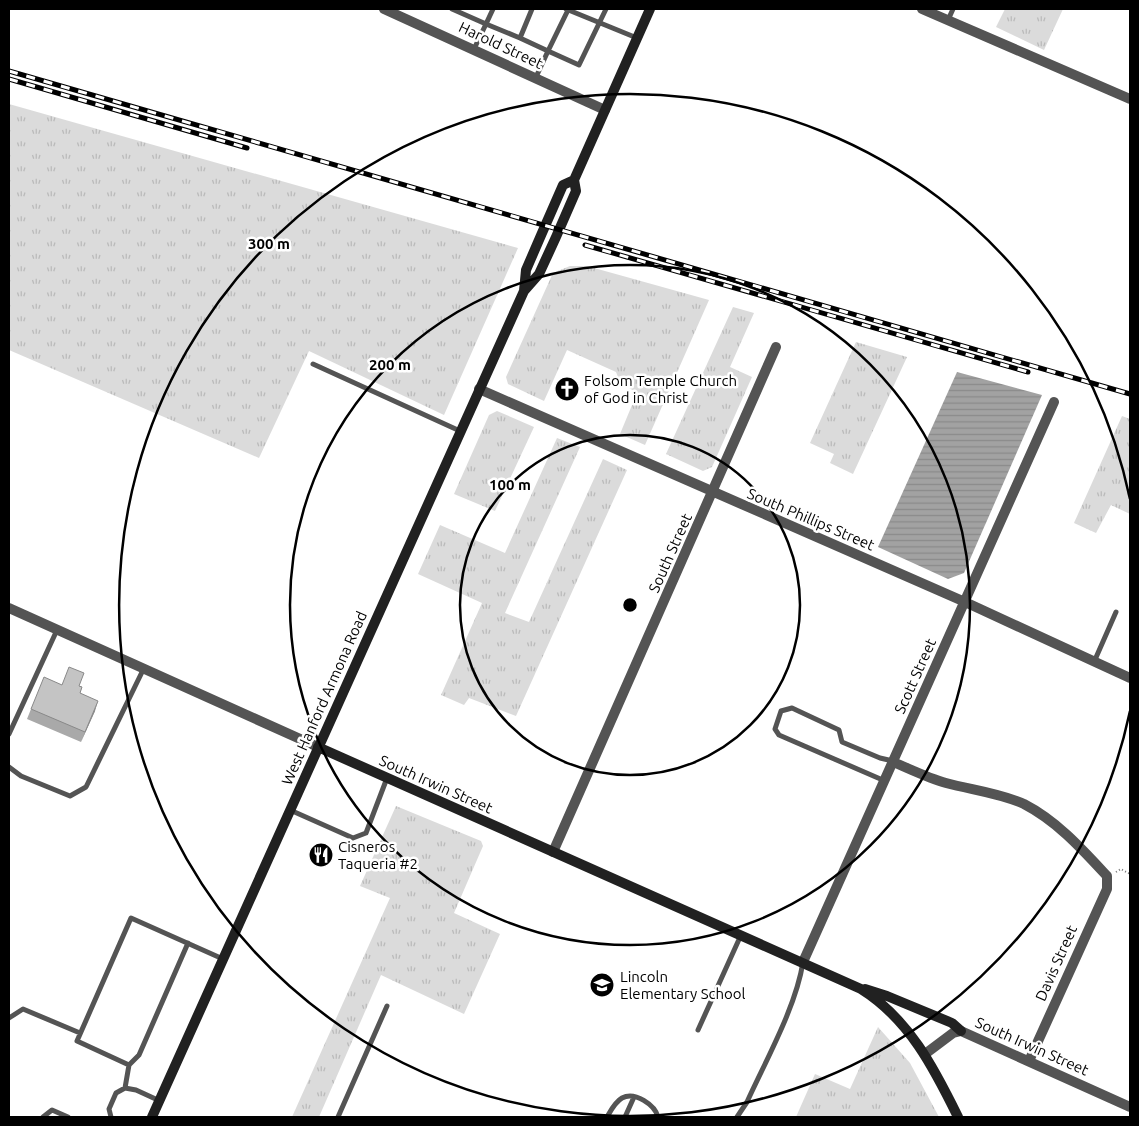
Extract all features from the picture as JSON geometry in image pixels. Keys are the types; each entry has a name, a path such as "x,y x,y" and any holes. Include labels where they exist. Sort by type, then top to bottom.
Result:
{"main road":[{"name":"West Hanford Armona Road","path":"152,1117 479,389 524,291 539,274 556,237 576,191 574,180 650,9"},
{"name":"South Irwin Street","path":"318,747 852,985"},
{"path":"852,985 922,1010 952,1023 961,1031"},
{"path":"852,985 868,994 896,1018 925,1054 958,1117"}],"street":[{"name":"Harold Street","path":"384,9 605,110"},
{"path":"922,9 1130,99"},
{"name":"South Street","path":"553,852 776,347"},
{"name":"South Phillips Street","path":"479,389 965,602 1130,678"},
{"name":"Scott Street","path":"803,962 1054,402"},
{"name":"South Irwin Street","path":"9,608 318,747"},
{"path":"893,762 944,783 1002,796 1025,805 1046,817 1075,841 1107,876"},
{"name":"Davis Street","path":"1029,1061 1107,889 1107,876"},
{"name":"South Irwin Street","path":"925,1054 953,1033 961,1031 1130,1107"}],"lane":[{"path":"452,9 579,65 606,9"},
{"path":"474,49 493,9"},
{"path":"520,38 532,9"},
{"path":"536,78 567,9 637,38"},
{"path":"948,20 952,9"},
{"path":"313,364 460,431"},
{"path":"1094,662 1116,612"},
{"path":"9,734 57,630"},
{"path":"9,767 21,776 70,796 86,787 144,668"},
{"path":"885,781 779,735 775,729 776,721 781,710 792,708 839,730 842,742 893,762"},
{"path":"290,810 353,838 366,833 387,778"},
{"path":"129,1065 77,1041 131,918 223,959"},
{"path":"698,1030 741,935"},
{"path":"125,1088 129,1065 139,1055 188,943"},
{"path":"737,1117 747,1102 792,1000 800,981 803,962"},
{"path":"338,1117 387,1006"},
{"path":"9,1018 23,1009 80,1033"},
{"path":"111,1117 109,1109 113,1098 116,1093 125,1088 136,1090 160,1101"},
{"path":"607,1117 623,1097 634,1097 652,1105 658,1117"},
{"path":"625,1117 634,1097"},
{"path":"43,1117 52,1110 68,1117"}],"path":[{"path":"1107,876 1121,869 1130,874"}],"green space":[{"path":"1005,9 1063,9 1044,50 996,27"},
{"path":"9,104 518,248 444,415 309,351 259,458 9,350"},
{"path":"570,266 587,266 709,300 645,445 620,434 637,393 620,382 616,372 567,350 544,401 508,384 506,377 553,273"},
{"path":"733,307 754,313 730,367 752,377 712,467 703,471 666,454"},
{"path":"856,342 907,357 853,474 830,463 834,454 810,443"},
{"path":"497,411 534,427 495,511 454,494 489,415"},
{"path":"1122,416 1130,419 1130,514 1111,505 1096,533 1074,523"},
{"path":"557,438 580,447 505,613 529,622 603,459 627,470 516,716 469,698 464,705 441,695 482,603 418,574 440,525 505,553"},
{"path":"396,806 481,841 483,846 454,913 500,934 464,1014 381,975 319,1117 292,1117 390,898 360,886"},
{"path":"878,1027 910,1063 939,1117 796,1117 815,1074 850,1089"}],"shaded area":[{"path":"957,372 1042,395 964,573 948,579 878,547"}],"building":[{"path":"69,667 84,673 79,686 82,687 80,693 98,701 85,732 31,709 44,677 62,685"}],"railway":[{"path":"9,71 1130,394"},
{"path":"9,79 247,148"},
{"path":"585,245 1028,372"}],"place":[{"name":"Folsom Temple Church of God in Christ","path":"567,389"},
{"name":"Cisneros Taqueria #2","path":"321,855"},
{"name":"Lincoln Elementary School","path":"602,985"}]}
